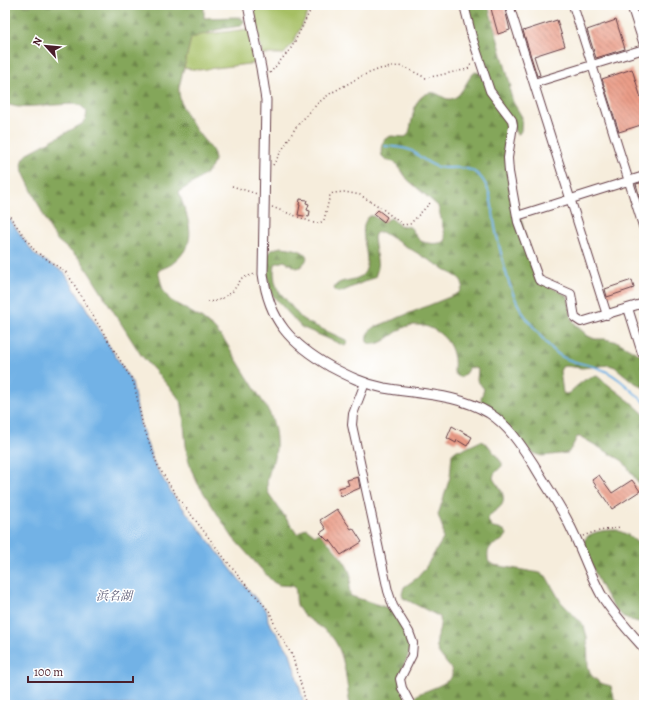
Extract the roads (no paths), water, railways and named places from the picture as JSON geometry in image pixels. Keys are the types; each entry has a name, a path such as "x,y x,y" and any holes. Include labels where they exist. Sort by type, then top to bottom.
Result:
{"street":[{"path":"248,5 263,75 266,110 263,273 267,294 279,323 292,340 304,350 345,375 365,383 385,388 458,400 479,408 497,419 510,431 520,444 562,510 602,596 614,614 644,648"},
{"path":"464,5 472,37 490,91 512,120 508,165 517,216 539,280 571,294 574,314 577,321 585,322 644,303"},
{"path":"509,5 607,315"},
{"path":"573,5 644,229"},
{"path":"631,5 644,45"},
{"path":"534,83 644,48"},
{"path":"517,216 644,176"},
{"path":"628,308 642,352"},
{"path":"365,383 353,414 352,426 388,591 393,606 409,632 413,643 412,655 400,679 402,688 411,705"}],"water":[{"name":"浜名湖","path":"5,213 35,255 64,272 132,383 140,423 154,464 172,494 238,578 267,611 268,621 290,653 303,700 302,705 5,705"}],"waterway":[{"path":"385,146 398,147 412,151 427,162 438,167 471,170 482,178 489,192 504,266 511,289 521,311 546,342 562,357 593,366 611,374 644,402"}]}
